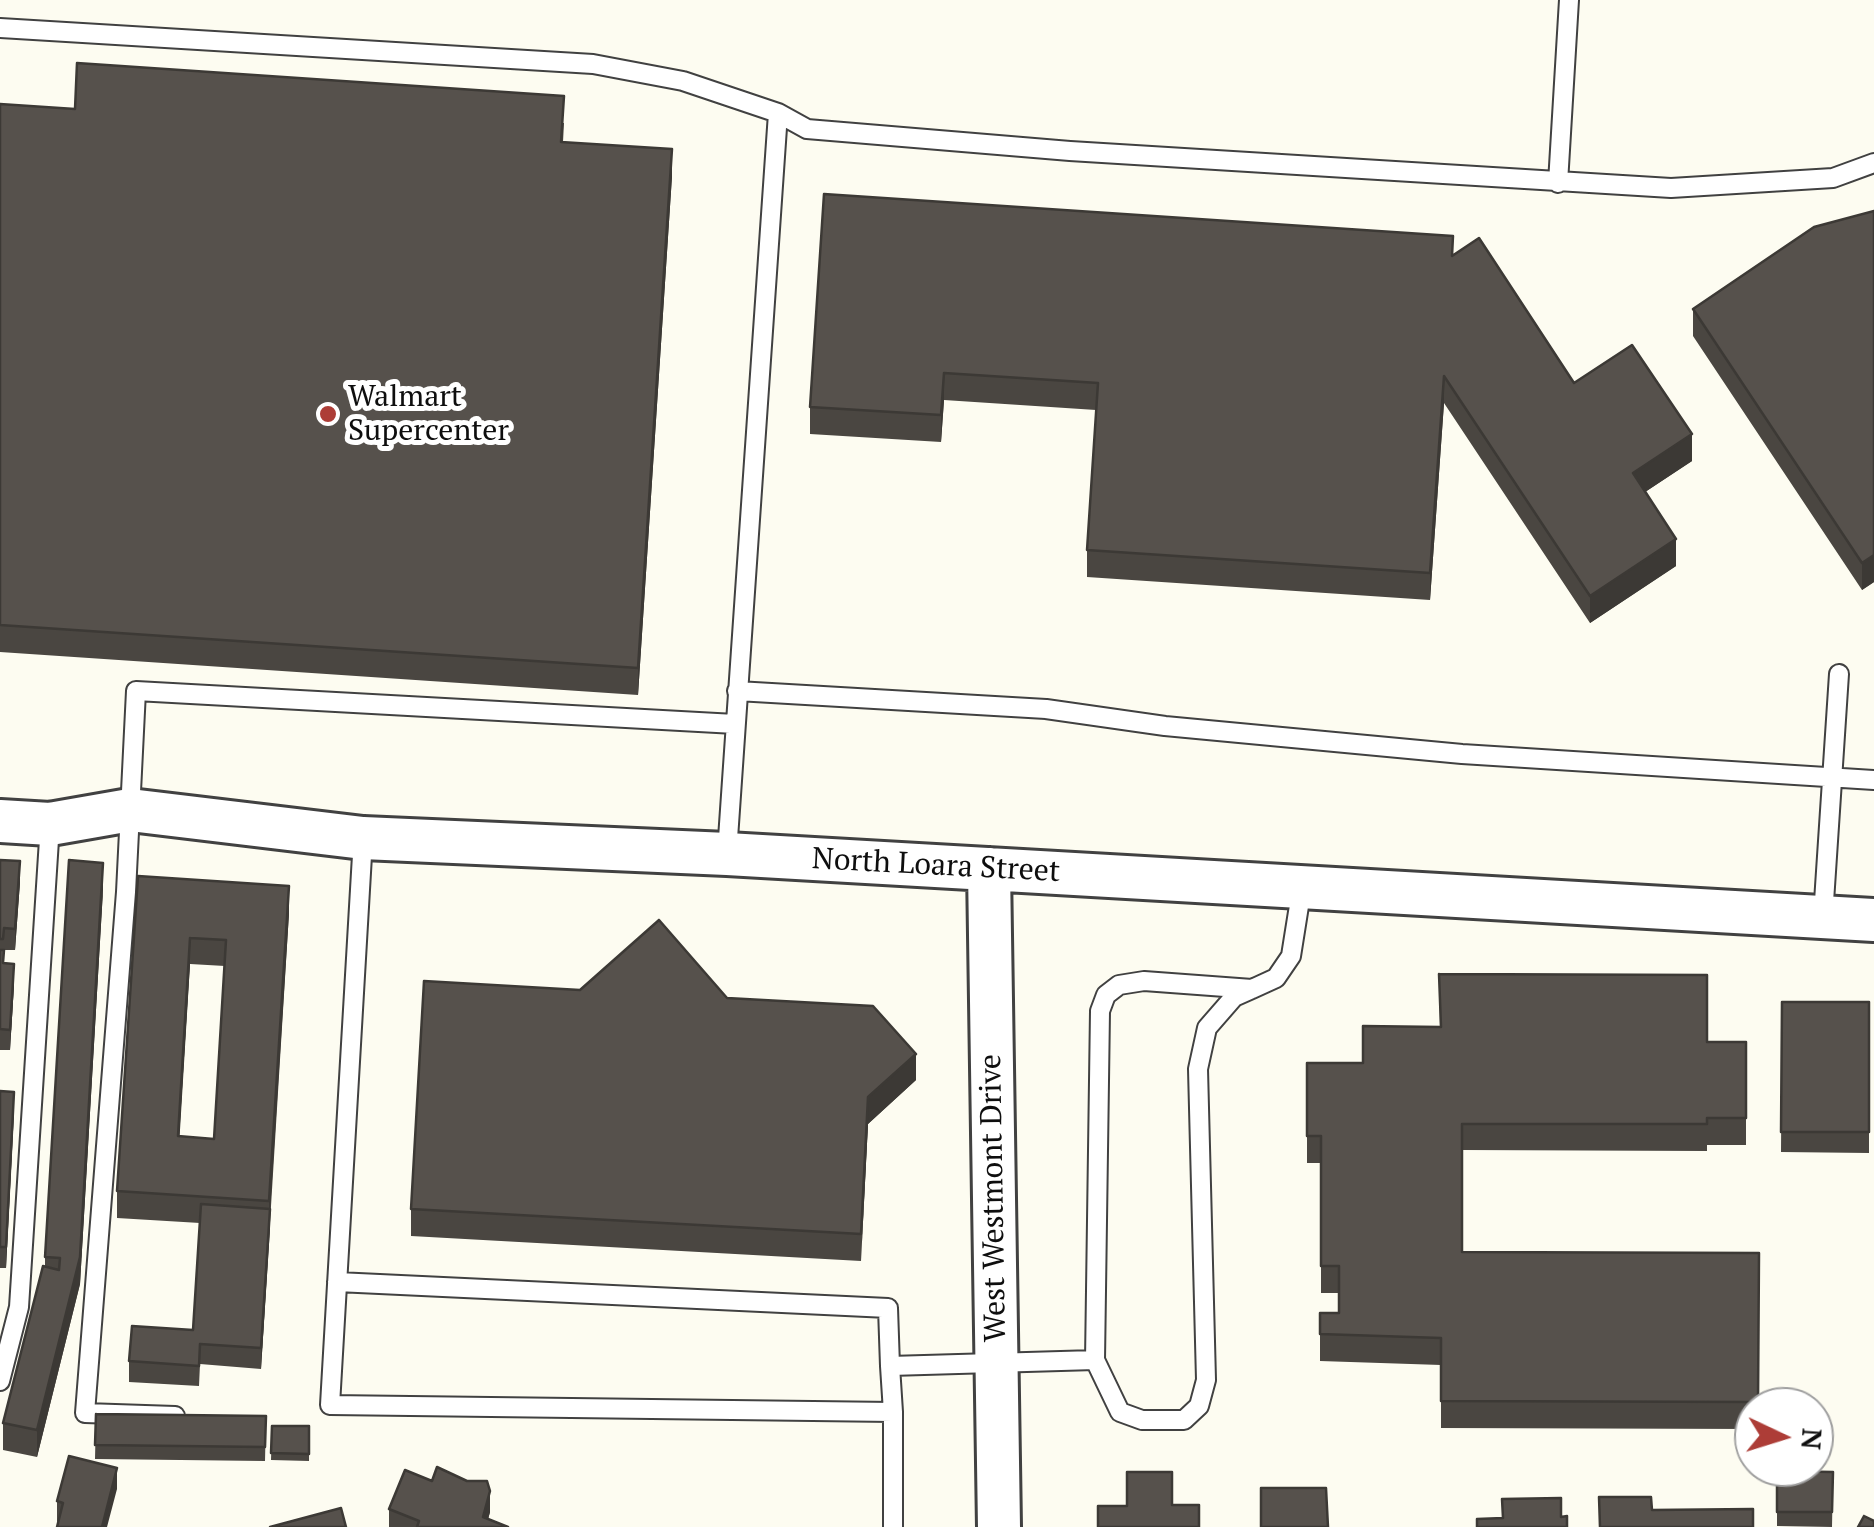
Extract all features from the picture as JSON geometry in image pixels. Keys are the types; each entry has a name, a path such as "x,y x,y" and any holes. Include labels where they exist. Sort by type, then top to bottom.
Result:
{"street":[{"name":"North Loara Street","path":"0,821 50,824 130,810 363,838 727,854 1874,920"},
{"name":"West Westmont Drive","path":"989,870 1000,1527"}],"lane":[{"path":"1558,183 1569,0"},
{"path":"0,28 593,64 683,81 778,113 807,129 878,136 1558,183 1694,187 1833,178 1874,163"},
{"path":"727,854 778,113"},
{"path":"1823,917 1839,674"},
{"path":"737,690 1046,709 1165,726 1442,752 1874,780"},
{"path":"198,1416 85,1413 136,691 735,724"},
{"path":"0,1381 19,1307 50,824"},
{"path":"363,838 330,1406 892,1412"},
{"path":"1252,989 1144,981 1120,985 1106,994 1100,1011 1094,1360 1120,1412 1142,1420 1184,1420 1199,1406 1206,1380 1198,1069 1207,1028 1234,997 1252,989 1276,978 1291,956 1302,887"},
{"path":"338,1282 888,1308 893,1527"},
{"path":"890,1366 1094,1360"}],"building":[{"name":"Walmart Supercenter","path":"77,63 564,96 561,142 672,149 638,668 0,625 0,104 75,109"},
{"path":"824,194 1453,236 1452,256 1479,238 1574,383 1632,345 1692,434 1633,473 1676,539 1590,596 1444,376 1430,573 1087,550 1098,383 944,373 941,415 810,407"},
{"path":"1874,211 1874,555 1862,563 1693,309 1814,227"},
{"path":"0,860 20,861 15,929 4,928 3,939 0,939"},
{"path":"69,860 103,863 80,1257 37,1430 3,1423 43,1266 59,1270 60,1258 45,1257"},
{"path":"138,876 289,886 269,1201 117,1191","holes":["190,938 226,940 214,1139 178,1136"]},
{"path":"659,920 727,998 873,1006 916,1054 868,1097 861,1234 411,1209 424,981 580,990"},
{"path":"0,950 4,950 3,963 14,964 10,1030 0,1029"},
{"path":"1439,974 1707,975 1707,1042 1746,1042 1746,1118 1707,1118 1707,1124 1462,1124 1462,1252 1759,1253 1758,1387 1734,1387 1734,1402 1441,1401 1441,1338 1320,1334 1320,1313 1339,1313 1339,1266 1321,1266 1321,1136 1307,1136 1307,1063 1363,1063 1363,1026 1441,1027"},
{"path":"1782,1002 1869,1002 1869,1132 1781,1132"},
{"path":"0,1091 14,1092 6,1247 0,1247"},
{"path":"201,1204 270,1209 261,1348 200,1344 199,1366 129,1361 132,1326 193,1330"},
{"path":"96,1414 266,1416 265,1447 95,1445"},
{"path":"272,1426 309,1426 309,1454 271,1453"},
{"path":"69,1456 117,1468 102,1527 57,1527 63,1503 57,1501"},
{"path":"437,1467 467,1481 487,1481 490,1491 483,1517 508,1527 417,1527 419,1521 389,1509 405,1470 432,1481"},
{"path":"1127,1472 1172,1472 1172,1505 1199,1505 1199,1527 1098,1527 1098,1506 1127,1506"},
{"path":"1777,1487 1833,1487 1832,1512 1777,1512"},
{"path":"1261,1488 1326,1488 1328,1527 1261,1527"},
{"path":"1599,1497 1651,1497 1652,1510 1753,1509 1753,1527 1600,1527"},
{"path":"1561,1498 1561,1517 1567,1516 1567,1527 1477,1527 1477,1519 1503,1518 1502,1499"},
{"path":"341,1508 346,1527 270,1527"},
{"path":"1864,1516 1874,1521 1874,1527 1858,1527"}],"place":[{"name":"Walmart Supercenter","path":"328,414"}]}
